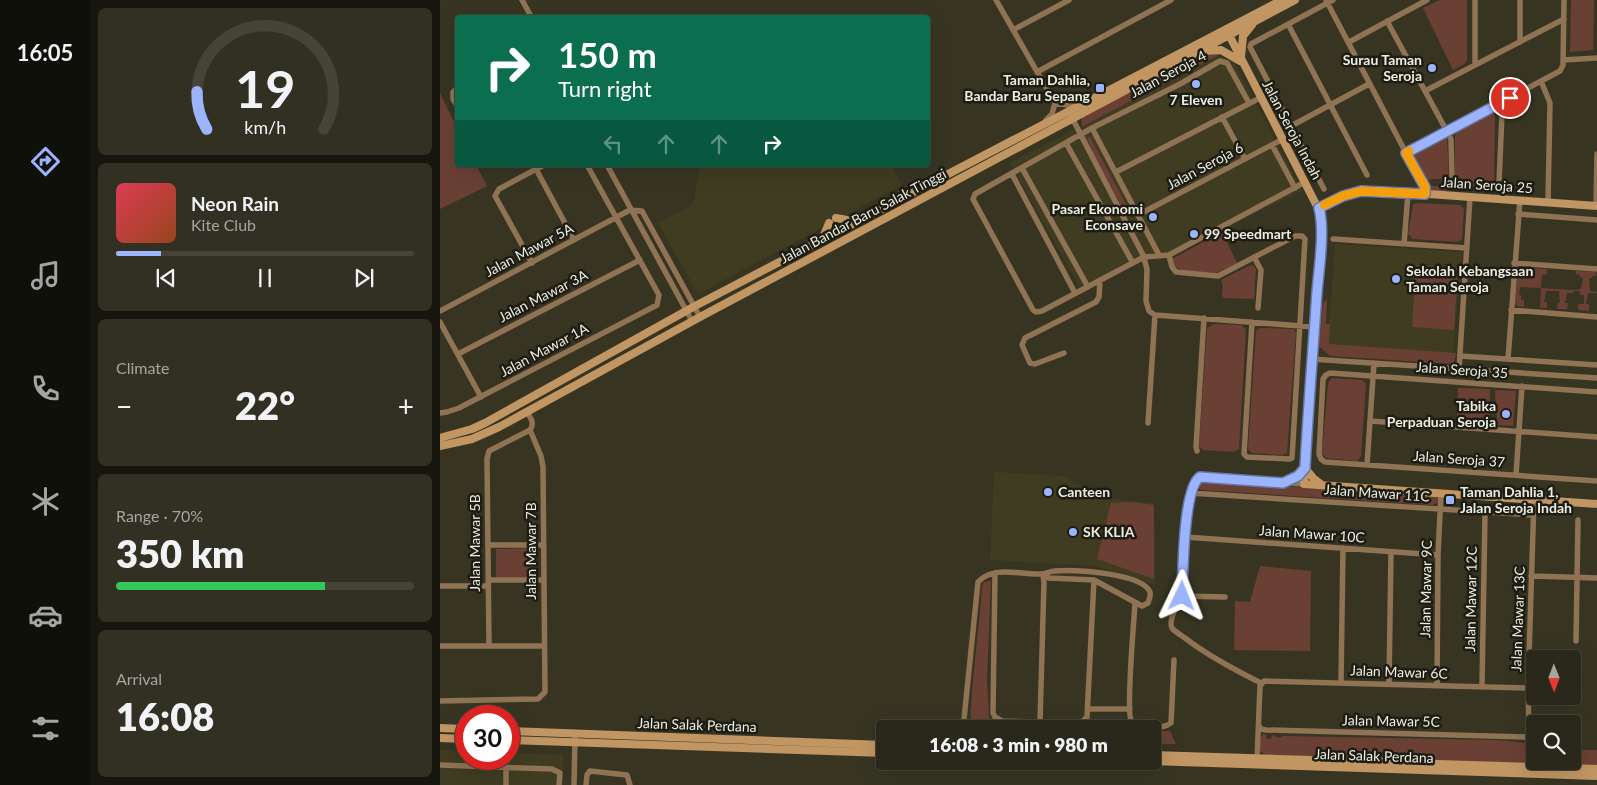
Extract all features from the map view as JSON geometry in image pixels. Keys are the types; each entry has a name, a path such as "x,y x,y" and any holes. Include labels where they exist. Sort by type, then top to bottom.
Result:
{"street":[{"path":"522,0 530,15"},
{"path":"996,0 1055,103 1051,116 1028,133"},
{"path":"1013,30 1069,0"},
{"path":"1037,72 1171,0"},
{"name":"Jalan Bandar Baru Salak Tinggi","path":"440,446 472,439 526,412 1071,115 1198,51 1282,0"},
{"name":"Jalan Bandar Baru Salak Tinggi","path":"440,438 472,429 485,423 695,306 1028,133 1071,115 1097,97 1295,0"},
{"path":"1349,42 1428,0"},
{"path":"1475,0 1475,66"},
{"path":"1520,0 1520,42"},
{"path":"1406,153 1560,70 1563,65 1564,0"},
{"path":"1324,189 1251,50 1251,44 1329,1 1369,84 1425,187 1425,194"},
{"path":"1242,62 1241,52 1244,36 1247,29 1258,19"},
{"path":"1425,91 1564,19"},
{"path":"1387,21 1451,138 1452,176"},
{"path":"1288,24 1367,175"},
{"name":"Jalan Seroja Indah","path":"1227,32 1319,208 1321,218 1304,484"},
{"path":"1198,51 1221,50 1242,62"},
{"path":"1563,60 1597,58"},
{"name":"Jalan Seroja 4","path":"1075,293 1042,311 1033,310 973,199 975,194 1066,142 1180,84 1220,61 1227,62 1250,103"},
{"path":"1541,81 1550,103 1548,202"},
{"path":"1290,126 1369,84"},
{"path":"1055,103 1068,105 1097,97"},
{"path":"1116,172 1260,98"},
{"path":"1497,105 1502,114 1499,183"},
{"path":"1071,115 1144,257 1146,269 1146,307 1149,311 1155,315 1315,326"},
{"path":"1222,117 1245,159"},
{"path":"1092,128 1159,255"},
{"name":"Jalan Seroja 6","path":"1138,215 1283,139"},
{"path":"1066,142 1133,263"},
{"path":"1272,145 1294,188"},
{"path":"1596,206 1597,154"},
{"path":"532,263 495,196 498,189 540,167"},
{"path":"587,167 640,260"},
{"path":"608,167 692,321"},
{"path":"1022,168 1088,287"},
{"path":"536,169 574,240"},
{"path":"1012,174 1075,293 1144,257 1169,255 1305,182"},
{"name":"Jalan Seroja 25","path":"1319,208 1343,196 1361,191 1470,196 1596,206"},
{"path":"1404,244 1408,193"},
{"path":"1459,369 1470,196"},
{"path":"1508,359 1520,200"},
{"path":"630,210 642,211 700,317"},
{"name":"Jalan Mawar 5A","path":"440,312 630,210"},
{"path":"1518,214 1597,220"},
{"path":"836,218 858,222"},
{"path":"822,240 828,223"},
{"path":"1169,255 1172,267 1176,272 1218,276 1295,236 1302,236 1305,239 1292,458 1248,457 1244,454 1252,322"},
{"path":"1333,239 1467,248"},
{"path":"1254,257 1261,270 1258,308"},
{"name":"Jalan Mawar 1A","path":"440,413 459,408 657,305 659,295 640,260"},
{"name":"Jalan Mawar 3A","path":"458,354 640,260"},
{"path":"1514,263 1597,269"},
{"path":"1064,353 1034,364 1030,363 1022,345 1026,338 1096,302 1099,298 1100,281"},
{"path":"1511,310 1597,317"},
{"path":"1148,422 1155,315"},
{"path":"1197,450 1204,318"},
{"path":"440,322 481,397"},
{"path":"1460,356 1597,365"},
{"path":"1311,359 1597,378"},
{"path":"1367,465 1374,363"},
{"name":"Jalan Seroja 35","path":"1321,459 1319,454 1323,379 1330,373 1597,392"},
{"path":"1516,476 1522,386"},
{"path":"526,412 533,424 530,430"},
{"path":"1370,421 1597,437"},
{"name":"Jalan Mawar 5B","path":"488,646 487,459 490,451 498,445 530,430"},
{"name":"Jalan Mawar 7B","path":"440,700 538,700 545,692 542,456 530,430"},
{"name":"Jalan Seroja 37","path":"1321,459 1325,462 1597,481"},
{"path":"1283,483 1298,476 1305,468 1314,479 1324,486"},
{"path":"1256,762 1261,683 1202,650 1173,629 1171,624 1176,605 1182,596 1185,537 1190,493 1193,483 1200,477 1597,504"},
{"name":"Jalan Mawar 11C","path":"1190,493 1533,515"},
{"name":"Jalan Mawar 9C","path":"1437,685 1438,555 1441,494"},
{"name":"Jalan Mawar 13C","path":"1529,650 1534,499"},
{"name":"Jalan Mawar 12C","path":"1482,686 1484,512"},
{"path":"1576,641 1578,520"},
{"name":"Jalan Mawar 10C","path":"1185,537 1438,555"},
{"path":"488,545 543,545"},
{"path":"1341,682 1343,548"},
{"path":"1389,684 1391,552"},
{"path":"964,720 978,582 982,578 995,572 1043,575 1049,578 1094,580 1135,604 1142,606 1148,603 1150,595 1149,591 1137,583 1095,571 1054,571 1043,575"},
{"path":"995,572 993,713 998,720"},
{"path":"1040,720 1043,575"},
{"path":"1531,576 1597,578"},
{"path":"440,586 544,580"},
{"path":"1086,720 1088,709 1094,580"},
{"path":"1182,596 1224,597"},
{"path":"1135,604 1130,709 1130,717 1134,724 1144,727 1165,727 1171,723 1174,660"},
{"path":"440,646 544,646"},
{"name":"Jalan Mawar 6C","path":"1261,683 1269,681 1341,682 1526,688"},
{"name":"Jalan Mawar 13C","path":"1525,737 1529,733 1528,705"},
{"path":"1088,709 1130,709"},
{"name":"Jalan Mawar 5C","path":"1259,726 1261,729 1266,730 1525,737"},
{"path":"440,728 455,729"},
{"name":"Jalan Salak Perdana","path":"520,732 575,738 876,753"},
{"path":"440,738 455,739"},
{"path":"574,785 575,738"},
{"name":"Jalan Salak Perdana","path":"520,740 575,738 789,741 876,745"},
{"path":"789,741 790,750"},
{"name":"Jalan Salak Perdana","path":"1161,756 1256,762 1597,776"},
{"name":"Jalan Salak Perdana","path":"1161,761 1597,769"},
{"path":"440,765 455,766"},
{"path":"520,768 558,770 560,773 559,785"},
{"path":"506,770 506,785"},
{"path":"586,785 587,775 590,771 627,775 630,785"}],"shaded area":[{"path":"1440,0 1467,0 1467,61 1453,70 1423,8"},
{"path":"1571,0 1594,0 1593,50 1570,52"},
{"path":"1207,53 1222,53 1083,126 1081,117 1127,92 1133,96 1140,93 1139,86 1172,68 1177,68"},
{"path":"1216,55 1234,62 1302,191 1157,261 1150,254 1080,288 1010,163"},
{"path":"440,93 455,124 455,167 477,167 487,186 440,209"},
{"path":"1490,113 1495,114 1494,190 1455,187 1455,136 1459,129"},
{"path":"1445,135 1447,138 1449,165 1447,186 1445,192 1433,191 1429,186 1442,186 1442,179 1426,181 1412,156 1413,153"},
{"path":"1087,137 1090,137 1129,210 1128,212 1124,211 1093,153"},
{"path":"700,167 892,167 902,185 698,294 658,223 693,204"},
{"path":"1416,203 1460,205 1464,209 1462,239 1458,242 1413,239 1408,234 1413,205"},
{"path":"1222,232 1237,263 1216,273 1181,270 1173,265 1172,259"},
{"name":"Sekolah Kebangsaan Taman Seroja","path":"1335,244 1462,252 1452,363 1327,354"},
{"path":"1253,265 1256,269 1254,299 1224,298 1222,296 1223,285 1221,280"},
{"path":"1416,265 1458,268 1454,330 1412,327"},
{"path":"1522,268 1547,269 1547,274 1542,275 1541,288 1520,287 1519,295 1521,295 1521,300 1524,300 1524,307 1517,306 1515,303 1518,272"},
{"path":"1576,271 1596,272 1596,276 1589,278 1590,291 1597,293 1588,293 1586,304 1589,304 1589,311 1578,310 1578,304 1584,304 1584,295 1580,295 1580,291 1567,293 1565,303 1568,303 1567,309 1557,309 1558,303 1560,303 1559,291 1546,291 1544,302 1547,302 1547,308 1540,308 1541,288 1581,289 1583,278 1576,274"},
{"path":"1327,299 1326,324 1330,324 1329,344 1456,353 1454,364 1330,356 1319,346 1323,303"},
{"path":"1214,324 1242,325 1246,330 1239,449 1234,452 1203,450 1199,446 1207,328"},
{"path":"1260,328 1294,329 1296,333 1287,453 1283,455 1252,453 1248,449 1256,331"},
{"path":"1332,378 1362,380 1366,384 1361,456 1357,461 1326,458 1322,453 1328,383"},
{"path":"1458,388 1490,389 1489,424 1457,422"},
{"path":"1495,390 1516,391 1513,426 1497,425"},
{"name":"SK KLIA","path":"994,472 1065,476 1086,490 1107,498 1154,504 1155,585 1095,566 990,560"},
{"path":"1198,480 1435,497 1438,498 1438,502 1433,505 1201,490 1196,485"},
{"path":"1132,502 1154,505 1154,579 1097,559 1111,503"},
{"path":"537,548 537,578 496,578 496,549"},
{"path":"1260,566 1311,571 1310,651 1234,650 1235,601 1250,602"},
{"path":"991,581 987,679 989,717 991,720 970,720 982,586 984,582"},
{"path":"1161,731 1170,731 1176,744 1161,744"},
{"path":"1263,734 1265,734 1267,739 1271,739 1272,735 1280,738 1283,736 1497,740 1526,743 1526,764 1266,755 1260,751 1260,740"},
{"path":"440,750 455,751 455,770 520,770 520,753 563,755 563,785 440,785"},
{"path":"1581,750 1597,750 1597,766 1581,765"}],"slow traffic":[{"path":"1324,205 1343,196 1361,191 1425,194 1425,187 1406,153 1409,151"}],"place":[{"name":"Surau Taman Seroja","path":"1432,68"},
{"name":"7 Eleven","path":"1196,84"},
{"name":"Taman Dahlia, Bandar Baru Sepang","path":"1100,88"},
{"name":"Pasar Ekonomi Econsave","path":"1153,217"},
{"name":"99 Speedmart","path":"1194,234"},
{"name":"Sekolah Kebangsaan Taman Seroja","path":"1396,279"},
{"name":"Tabika Perpaduan Seroja","path":"1506,414"},
{"name":"Canteen","path":"1048,492"},
{"name":"Taman Dahlia 1, Jalan Seroja Indah","path":"1450,500"},
{"name":"SK KLIA","path":"1073,532"}],"route":[{"path":"1182,596 1185,537 1190,493 1196,479 1200,477 1283,483 1298,476 1305,468 1310,369 1320,251 1321,214 1319,208 1343,196 1361,191 1425,194 1425,187 1406,153 1510,98"}]}
